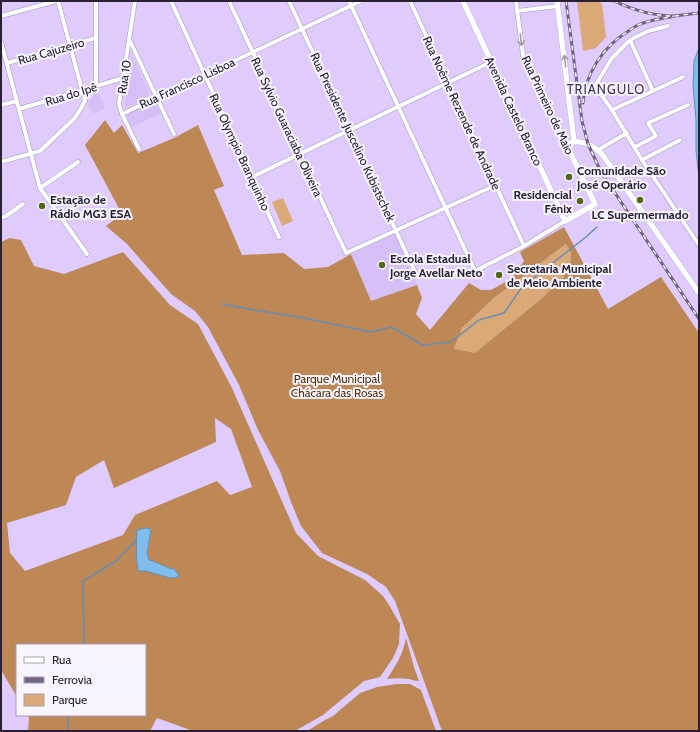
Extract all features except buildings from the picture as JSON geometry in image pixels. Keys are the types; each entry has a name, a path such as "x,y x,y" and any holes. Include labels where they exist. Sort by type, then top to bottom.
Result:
{"street":[{"path":"1,16 57,1 85,101 75,118 40,152 1,162"},
{"path":"96,1 96,86"},
{"name":"Rua 10","path":"136,1 119,104 122,114 139,149"},
{"name":"Rua Olympio Branquinho","path":"171,1 279,237"},
{"name":"Rua Sylvio Guaraciaba Oliveira","path":"229,1 346,253 396,230"},
{"name":"Rua Presidente Juscelino Kubistschek","path":"289,1 416,274"},
{"name":"Rua Francisco Lisboa","path":"122,114 302,29 350,3 361,1"},
{"name":"Rua Noême Rezende de Andrade","path":"410,1 524,246"},
{"name":"Avenida Castelo Branco","path":"463,1 565,221"},
{"name":"Rua Primeiro de Maio","path":"516,1 523,55 595,204 565,221"},
{"path":"350,3 475,271 524,246 565,221"},
{"path":"517,11 557,3 574,141"},
{"path":"668,26 648,31 630,40 612,58 595,86 699,245"},
{"name":"Rua Cajuzeiro","path":"7,63 96,38"},
{"path":"129,40 174,134"},
{"path":"630,40 653,91"},
{"path":"1,42 40,188 87,254"},
{"path":"252,177 491,62"},
{"path":"612,110 683,77"},
{"name":"Rua do Ipê","path":"19,109 123,78"},
{"path":"1,105 17,101"},
{"path":"635,147 656,136 648,124 688,105"},
{"path":"598,150 627,133"},
{"path":"642,160 680,140"},
{"path":"566,144 574,141 588,144 602,154 699,293"},
{"path":"40,188 78,162"},
{"path":"396,230 496,185"},
{"path":"1,218 23,204"}],"shaded area":[{"path":"131,55 149,92 149,95 147,98 126,107 125,105"},
{"path":"97,89 105,108 94,114 88,104"},
{"path":"152,103 156,104 161,114 131,127 127,118 128,114"},
{"name":"Escola Estadual Jorge Avellar Neto","path":"395,234 417,285 371,301 351,254"}],"green space":[{"path":"577,1 597,1 602,4 606,37 596,48 583,51"},
{"name":"Parque Municipal Chácara das Rosas","path":"105,120 114,133 122,125 138,153 174,138 198,125 224,186 214,190 242,255 284,253 304,269 328,267 351,254 371,301 417,285 422,298 416,314 430,330 469,283 481,290 491,290 511,279 524,261 520,252 564,227 608,309 661,277 699,333 699,731 442,731 395,601 386,587 367,574 322,553 301,526 280,471 258,430 239,385 208,327 195,311 171,294 127,244 106,226 122,214 85,145","holes":["566,244 571,253 570,265 563,278 542,298 475,353 454,349 462,328 494,298"]},
{"path":"283,198 293,221 282,226 272,202"},
{"path":"10,238 21,240 34,266 64,274 123,252 170,305 198,324 232,388 296,533 318,556 365,580 383,596 400,624 399,644 393,658 380,677 364,681 323,715 295,731 193,731 157,718 150,731 28,731 29,718 28,716 146,716 146,644 16,644 16,695 1,670 1,242","holes":["215,418 231,429 252,487 230,495 217,481 135,515 123,535 25,571 10,553 7,523 66,505 76,477 104,460 114,488 216,442","151,530 147,553 149,560 174,569 175,578 146,571 138,571"]},
{"path":"566,244 571,253 570,265 563,278 542,298 474,354 454,349 462,328 494,298"},
{"path":"406,638 419,681 404,678 387,679 401,655"},
{"path":"396,684 410,684 421,690 436,731 307,731 333,716 360,693 377,687"}],"water":[{"path":"699,48 699,178 693,86 694,61"},
{"path":"146,528 151,529 147,553 149,560 174,569 179,577 170,578 146,571 138,571 136,550 137,530"}],"waterway":[{"path":"223,304 304,318 371,332 391,327 423,345 451,342 479,320 504,313 522,287 597,227"},
{"path":"82,644 84,640 83,581 116,561 136,540"},
{"path":"68,716 68,731"}],"railway":[{"path":"566,1 582,121 588,144 601,172 699,319"},
{"path":"614,1 636,10 658,15 674,16 699,13"},
{"path":"583,103 584,92 591,72 610,45 632,28 642,23 674,16"}],"place":[{"name":"Comunidade São José Operário","path":"569,177"},
{"name":"LC Supermermado","path":"640,200"},
{"name":"Residencial Fênix","path":"580,201"},
{"name":"Estação de Rádio MG3 ESA","path":"42,206"},
{"name":"Escola Estadual Jorge Avellar Neto","path":"382,265"},
{"name":"Secretaria Municipal de Meio Ambiente","path":"499,275"}],"district":[{"name":"TRIANGULO","path":"606,89"}]}
